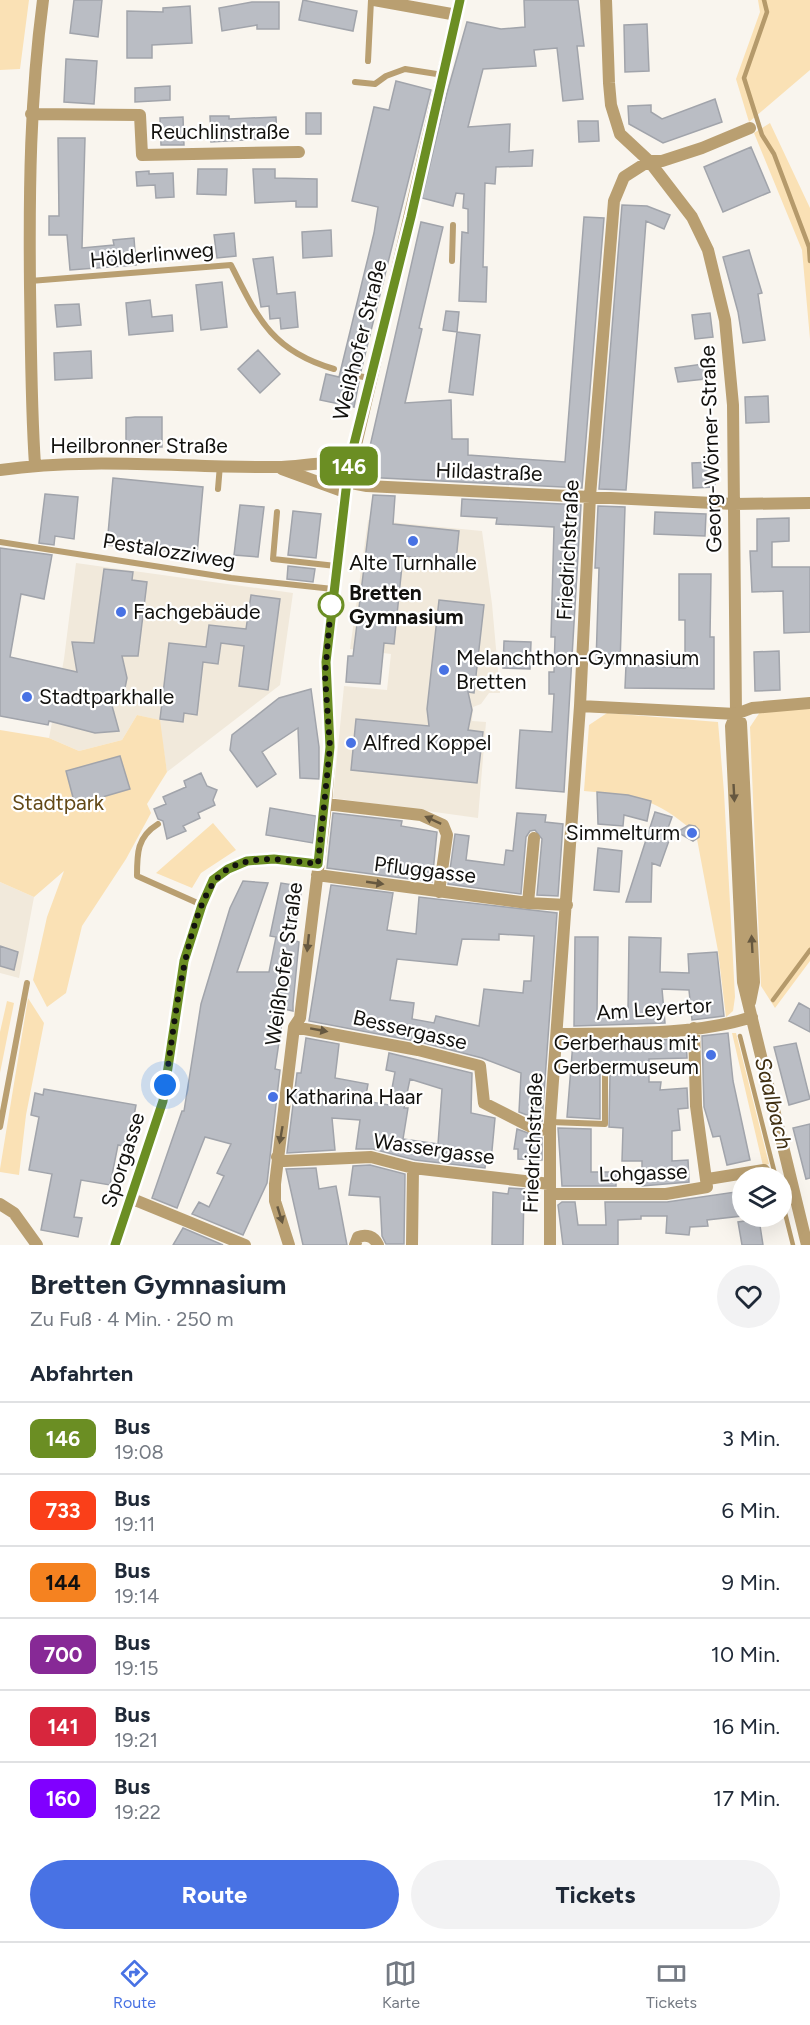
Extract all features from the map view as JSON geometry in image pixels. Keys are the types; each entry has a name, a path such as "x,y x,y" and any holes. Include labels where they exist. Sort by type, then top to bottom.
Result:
{"street":[{"path":"35,465 30,281 31,114 43,0"},
{"path":"373,0 457,15"},
{"name":"Weißhofer Straße","path":"286,1243 274,1193 294,1027 300,1018 326,804 330,747 325,675 349,464 364,377 460,0"},
{"name":"Georg-Wörner-Straße","path":"606,0 612,105 620,134 649,162 692,217 708,250 722,308 733,405 736,714 741,723 754,982 750,1002 807,1245"},
{"name":"Reuchlinstraße","path":"31,114 140,115 142,155 300,152"},
{"name":"Friedrichstraße","path":"550,1245 550,1127 580,706 590,496 614,201 624,177 649,162 662,161 702,148 750,128"},
{"name":"Heilbronner Straße","path":"0,470 35,465 97,463 278,467 327,461 349,464"},
{"name":"Heilbronner Straße","path":"278,467 346,487"},
{"name":"Hildastraße","path":"346,487 367,486 734,504 810,503"},
{"path":"580,706 736,714 752,708 810,703"},
{"path":"326,804 421,815 442,825 447,835 436,889"},
{"path":"528,903 534,838"},
{"name":"Sporgasse","path":"115,1245 163,1101 184,961 202,905 213,880 228,869 247,861 274,859 318,870"},
{"name":"Pfluggasse","path":"318,870 528,903 567,905"},
{"name":"Am Leyertor","path":"558,1034 694,1028 752,1017"},
{"name":"Bessergasse","path":"294,1027 343,1034 480,1066 484,1103 531,1127 550,1127"},
{"path":"694,1028 696,1106 708,1179"},
{"name":"Wassergasse","path":"277,1157 284,1161 372,1157 412,1168 550,1189"},
{"path":"412,1168 412,1245"},
{"name":"Lohgasse","path":"550,1189 666,1194 701,1190 707,1187 708,1179 732,1175"},
{"path":"130,1198 244,1245"},
{"path":"0,1204 14,1213 37,1245"},
{"path":"355,1245 358,1237 363,1235 370,1237 378,1245"}],"lane":[{"path":"368,61 373,0"},
{"path":"355,82 375,84 399,71 421,70 440,74"},
{"path":"452,261 453,225"},
{"name":"Hölderlinweg","path":"30,281 231,265 253,308 274,338 306,361 334,369"},
{"path":"218,489 220,465"},
{"path":"277,512 273,558 336,566"},
{"name":"Pestalozziweg","path":"0,542 231,578 333,589"},
{"path":"158,824 147,831 138,846 137,876 202,905"},
{"path":"0,1127 27,983"},
{"path":"550,1127 605,1124 605,1074"}],"shaded area":[{"name":"Melanchthon-Gymnasium Bretten","path":"368,520 482,531 492,604 500,693 489,693 481,704 473,707 472,721 486,722 478,818 333,798 344,686 387,690 391,654 350,649"},
{"path":"76,563 293,593 280,685 167,772 159,720 137,715 122,740 79,751 49,738 64,659"},
{"path":"0,882 34,897 19,978 0,973"}],"green space":[{"path":"0,0 29,0 20,69 0,70"},
{"path":"758,0 810,0 810,70 749,122 736,79 760,12"},
{"path":"770,123 810,208 810,339 802,250 754,133"},
{"path":"810,707 810,961 775,1008 761,986 750,727 760,712"},
{"path":"607,713 718,722 735,997 733,1011 726,1017 718,951 697,839 698,829 693,825 687,826 662,808 639,799 584,791 589,725"},
{"name":"Stadtpark","path":"137,715 160,720 167,772 147,804 151,813 126,859 82,926 66,993 47,1007 33,980 47,917 64,871 34,897 0,882 0,730 49,738 79,751 122,740"},
{"path":"213,823 236,850 201,873 192,888 156,873"},
{"path":"28,998 44,1023 26,1115 19,1175 0,1172 0,1169"},
{"path":"7,1001 14,1003 0,1073 0,1032"},
{"path":"732,1033 736,1033 769,1164 763,1166"}],"building":[{"path":"74,0 102,0 98,37 70,33"},
{"path":"303,0 357,11 353,31 299,20"},
{"path":"524,0 578,0 584,46 577,46 583,99 563,101 557,48 534,50 536,66 483,69 468,127 510,124 509,152 533,150 532,166 496,167 495,184 485,183 483,267 487,267 486,302 459,301 462,232 468,233 468,209 463,208 464,194 456,193 453,206 422,198 467,22 501,29 525,27"},
{"path":"252,2 279,2 279,29 257,29 257,25 222,31 219,8"},
{"path":"190,6 192,43 152,45 152,58 127,58 127,11 163,12 163,8"},
{"path":"647,24 649,71 625,72 624,25"},
{"path":"66,59 97,61 94,104 64,102"},
{"path":"396,81 431,90 361,371 353,375 354,380 359,382 354,407 320,400 326,374 339,377 374,233 378,207 352,201 374,107 389,110"},
{"path":"170,86 170,100 135,102 135,88"},
{"path":"715,99 722,122 663,143 629,124 628,106 651,105 651,112 662,119"},
{"path":"306,113 321,113 321,134 306,134"},
{"path":"210,116 229,116 229,119 276,117 277,138 211,142"},
{"path":"183,117 184,145 161,145 160,118"},
{"path":"578,121 598,121 599,141 579,142"},
{"path":"58,138 85,138 82,248 114,245 113,240 134,238 136,265 70,270 67,235 49,235 49,216 59,216"},
{"path":"751,147 770,192 723,212 704,167"},
{"path":"198,169 227,169 226,195 197,194"},
{"path":"253,169 275,169 275,178 317,179 317,207 296,207 296,201 255,203"},
{"path":"149,171 149,174 173,173 174,197 156,198 155,185 137,186 136,172"},
{"path":"622,205 647,206 670,215 664,229 646,221 626,490 599,489"},
{"path":"584,217 604,218 582,488 363,477 421,222 443,227 419,328 422,329 405,403 451,400 452,439 468,439 468,455 565,462"},
{"path":"331,230 332,256 303,258 302,232"},
{"path":"234,233 236,256 217,258 214,235"},
{"path":"749,250 762,293 758,294 765,340 743,343 738,312 723,257"},
{"path":"273,257 277,294 295,292 298,327 281,329 280,318 270,319 269,306 261,307 253,259"},
{"path":"222,282 227,327 201,330 196,285"},
{"path":"150,300 152,317 172,315 173,331 129,335 126,303"},
{"path":"79,304 81,325 57,327 55,305"},
{"path":"446,311 459,312 457,332 443,330"},
{"path":"710,313 713,337 695,339 692,315"},
{"path":"457,332 480,335 473,395 449,392"},
{"path":"258,350 280,374 260,393 238,369"},
{"path":"91,351 92,378 55,380 54,353"},
{"path":"703,364 705,379 678,382 675,368"},
{"path":"768,396 769,422 746,423 745,397"},
{"path":"162,417 162,447 126,447 126,418"},
{"path":"714,462 715,487 693,488 692,463"},
{"path":"113,478 203,487 197,554 107,545"},
{"path":"45,494 78,497 74,539 55,536 54,545 39,543"},
{"path":"373,495 395,496 393,524 459,531 456,561 403,556 394,644 384,643 380,684 346,682 348,656 353,656"},
{"path":"462,499 581,505 564,792 516,788 520,730 552,732 554,694 549,694 549,672 554,672 555,637 551,637 554,527 496,524 497,518 461,516"},
{"path":"240,505 264,507 258,557 234,555"},
{"path":"598,506 625,507 620,664 596,663 599,568 595,568"},
{"path":"293,511 321,514 316,558 288,555"},
{"path":"655,512 706,514 705,536 654,534"},
{"path":"789,518 789,541 772,542 772,567 810,567 810,632 784,633 783,591 752,592 750,551 757,551 757,519"},
{"path":"0,548 52,555 44,599 21,594 10,657 77,672 72,642 94,643 104,569 133,572 132,580 147,582 138,656 122,656 127,678 125,688 111,702 119,731 95,733 49,721 48,725 0,716"},
{"path":"288,566 315,569 313,582 287,579"},
{"path":"679,574 711,574 710,637 714,637 714,689 625,688 626,665 685,668 685,620 679,620"},
{"path":"251,595 280,599 268,690 239,686 244,646 221,643 218,664 203,662 197,715 184,713 183,722 160,719 169,643 206,647 209,625 246,629"},
{"path":"439,600 484,605 474,693 468,692 472,710 468,730 483,732 477,783 351,770 356,719 429,726 427,709"},
{"path":"504,641 531,642 530,669 503,668"},
{"path":"779,651 780,690 755,691 754,652"},
{"path":"311,689 319,747 319,779 300,778 298,728 262,752 276,774 257,787 230,750 232,735 279,698"},
{"path":"120,756 130,789 75,805 66,771"},
{"path":"201,773 207,786 217,790 213,800 215,805 198,813 200,818 183,826 186,831 167,839 163,821 158,819 154,809 166,804 163,797 186,787 184,781"},
{"path":"597,792 628,795 651,801 647,821 624,815 623,826 598,824"},
{"path":"270,808 316,816 313,843 266,835"},
{"path":"655,812 672,817 664,839 671,835 660,866 652,863 651,902 626,902"},
{"path":"333,813 402,821 401,826 437,832 432,882 327,868"},
{"path":"517,813 546,815 545,822 563,824 558,896 537,895 542,839 535,830 530,831 526,837 521,894 448,884 455,834 469,836 466,860 504,865 506,850 513,851"},
{"name":"Simmelturm","path":"689,825 699,830 699,837 693,841 677,832"},
{"path":"598,848 622,851 619,892 594,890"},
{"path":"243,881 268,883 237,972 269,972 276,937 270,936 281,883 300,886 298,892 301,893 293,940 299,942 293,1011 284,1009 275,1069 280,1070 267,1183 243,1235 192,1214 199,1202 209,1207 224,1176 217,1173 231,1144 205,1137 177,1208 152,1198 182,1111 184,1111 201,1004 230,908"},
{"path":"331,885 393,893 387,930 416,934 419,897 557,913 542,1121 519,1112 521,1073 482,1058 420,1042 309,1021","holes":["499,934 534,936 531,981 524,981 523,993 484,989 479,1026 436,1016 434,1023 412,1019 414,1003 390,1000 397,959 457,965 462,939 499,940"]},
{"path":"575,937 598,937 597,1013 628,1010 629,937 661,938 660,972 689,973 688,954 717,952 724,1016 692,1020 689,990 662,989 665,1023 574,1026"},
{"path":"0,946 18,952 14,970 0,966"},
{"path":"799,1003 810,1009 810,1032 789,1021"},
{"path":"728,1033 733,1081 750,1160 727,1165 720,1136 713,1137 704,1107 702,1036"},
{"path":"306,1038 339,1044 335,1078 368,1084 365,1101 389,1105 395,1072 386,1070 389,1053 472,1073 471,1113 495,1118 491,1161 486,1160 485,1168 415,1160 373,1149 356,1149 360,1120 332,1118 335,1150 287,1153 297,1073 301,1073","holes":["410,1079 442,1089 438,1144 403,1139 408,1108 404,1108"]},
{"path":"686,1039 687,1058 649,1059 649,1082 661,1082 660,1090 687,1088 688,1108 678,1109 680,1130 672,1131 672,1161 688,1160 689,1182 642,1186 642,1161 622,1161 623,1128 609,1127 610,1074 608,1070 603,1069 600,1073 600,1119 567,1117 573,1042"},
{"path":"796,1043 810,1099 789,1105 774,1047"},
{"path":"44,1089 136,1105 128,1147 118,1145 110,1185 81,1180 74,1217 82,1218 78,1237 41,1230 52,1174 29,1170 39,1117 31,1115 35,1093 43,1095"},
{"path":"810,1124 810,1178 806,1179 793,1128"},
{"path":"558,1128 591,1129 591,1172 616,1172 616,1186 562,1186"},
{"path":"517,1129 542,1138 542,1160 518,1159 518,1149 514,1149"},
{"path":"370,1165 405,1174 404,1244 386,1244 382,1236 380,1197 349,1195 353,1166"},
{"path":"316,1168 319,1189 336,1186 347,1245 303,1245 286,1169"},
{"path":"509,1188 524,1189 523,1245 492,1245 493,1192 508,1194"},
{"path":"732,1192 732,1217 707,1220 708,1226 690,1227 689,1235 666,1233 667,1216 641,1216 641,1219 618,1220 618,1245 563,1245 558,1205 562,1202 575,1202 578,1225 606,1225 605,1202 667,1202"},
{"path":"739,1227 760,1227 763,1245 742,1245"},
{"path":"183,1228 223,1245 173,1245"}],"waterway":[{"path":"764,0 767,12 744,78 762,135 774,154 809,247 810,261"},
{"name":"Saalbach","path":"773,1000 810,950"},
{"name":"Saalbach","path":"740,1036 773,1167"},
{"name":"Saalbach","path":"788,1227 793,1245"}],"bus line":[{"name":"146","path":"115,1245 163,1101 184,961 202,905 213,880 228,869 247,861 274,859 318,864 326,804 330,747 326,662 349,464 411,217 460,0"}],"place":[{"name":"Alte Turnhalle","path":"413,541"},
{"name":"Bretten Gymnasium","path":"331,605"},
{"name":"Fachgebäude","path":"121,612"},
{"name":"Melanchthon-Gymnasium Bretten","path":"444,670"},
{"name":"Stadtparkhalle","path":"27,697"},
{"name":"Alfred Koppel","path":"351,743"},
{"name":"Simmelturm","path":"692,833"},
{"name":"Gerberhaus mit Gerbermuseum","path":"711,1055"},
{"name":"Katharina Haar","path":"273,1097"}],"route":[{"path":"165,1085 184,961 202,905 213,880 228,869 247,861 274,859 318,864 326,804 330,747 325,675 331,605"}]}
